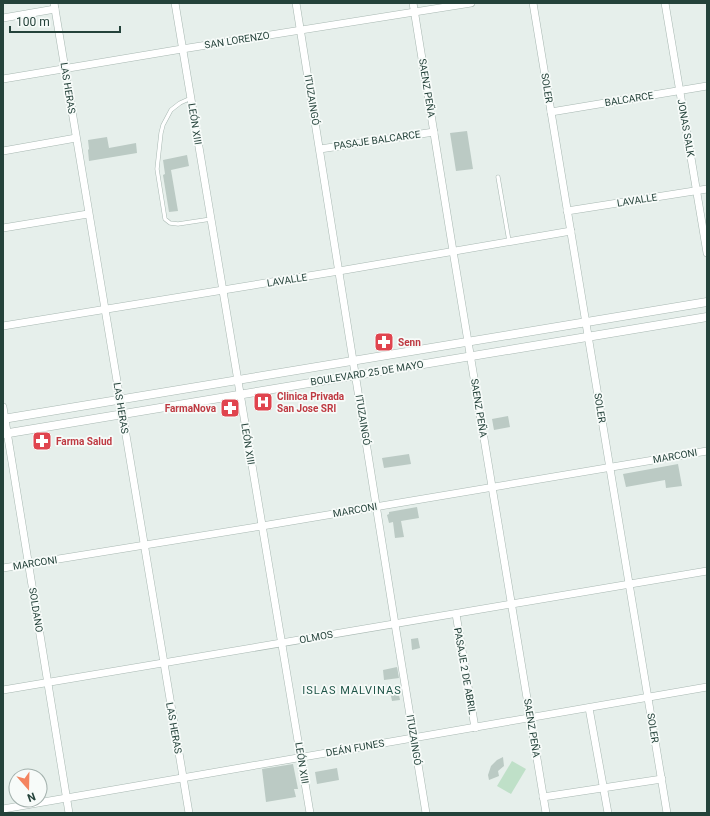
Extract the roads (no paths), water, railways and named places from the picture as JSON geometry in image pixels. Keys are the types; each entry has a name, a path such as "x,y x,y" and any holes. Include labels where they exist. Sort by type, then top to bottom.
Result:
{"street":[{"name":"LEÓN XIII","path":"175,3 310,813"},
{"name":"ITUZAINGÓ","path":"296,3 426,813"},
{"name":"SAENZ PEÑA","path":"413,3 546,813"},
{"name":"SAN LORENZO","path":"3,79 471,3"},
{"name":"SOLER","path":"533,3 667,813"},
{"name":"JONAS SALK","path":"665,3 707,253"},
{"path":"3,18 54,6"},
{"name":"LAS HERAS","path":"54,6 189,813"},
{"name":"BALCARCE","path":"551,112 707,86"},
{"name":"PASAJE BALCARCE","path":"320,149 434,132"},
{"path":"3,151 76,138"},
{"name":"LAVALLE","path":"568,211 707,189"},
{"path":"3,228 88,214"},
{"name":"LAVALLE","path":"3,326 571,231"},
{"name":"BOULEVARD 25 DE MAYO","path":"4,419 707,302"},
{"name":"BOULEVARD 25 DE MAYO","path":"5,434 707,317"},
{"name":"SOLDANO","path":"3,408 5,434 29,564 69,813"},
{"name":"MARCONI","path":"3,568 707,451"},
{"name":"OLMOS","path":"3,690 707,571"},
{"name":"PASAJE 2 DE ABRIL","path":"456,614 475,728"},
{"name":"DEÁN FUNES","path":"3,808 707,688"},
{"path":"589,708 608,813"},
{"path":"543,797 662,779"}],"lane":[{"path":"191,98 180,103 171,110 163,125 157,169 166,219 170,223 178,224 211,219"},
{"path":"498,177 509,241"}],"place":[{"name":"Senn","path":"384,342"},
{"name":"Clinica Privada San Jose SRl","path":"263,402"},
{"name":"FarmaNova","path":"230,408"},
{"name":"Farma Salud","path":"42,441"}],"district":[{"name":"ISLAS MALVINAS","path":"352,690"}]}
